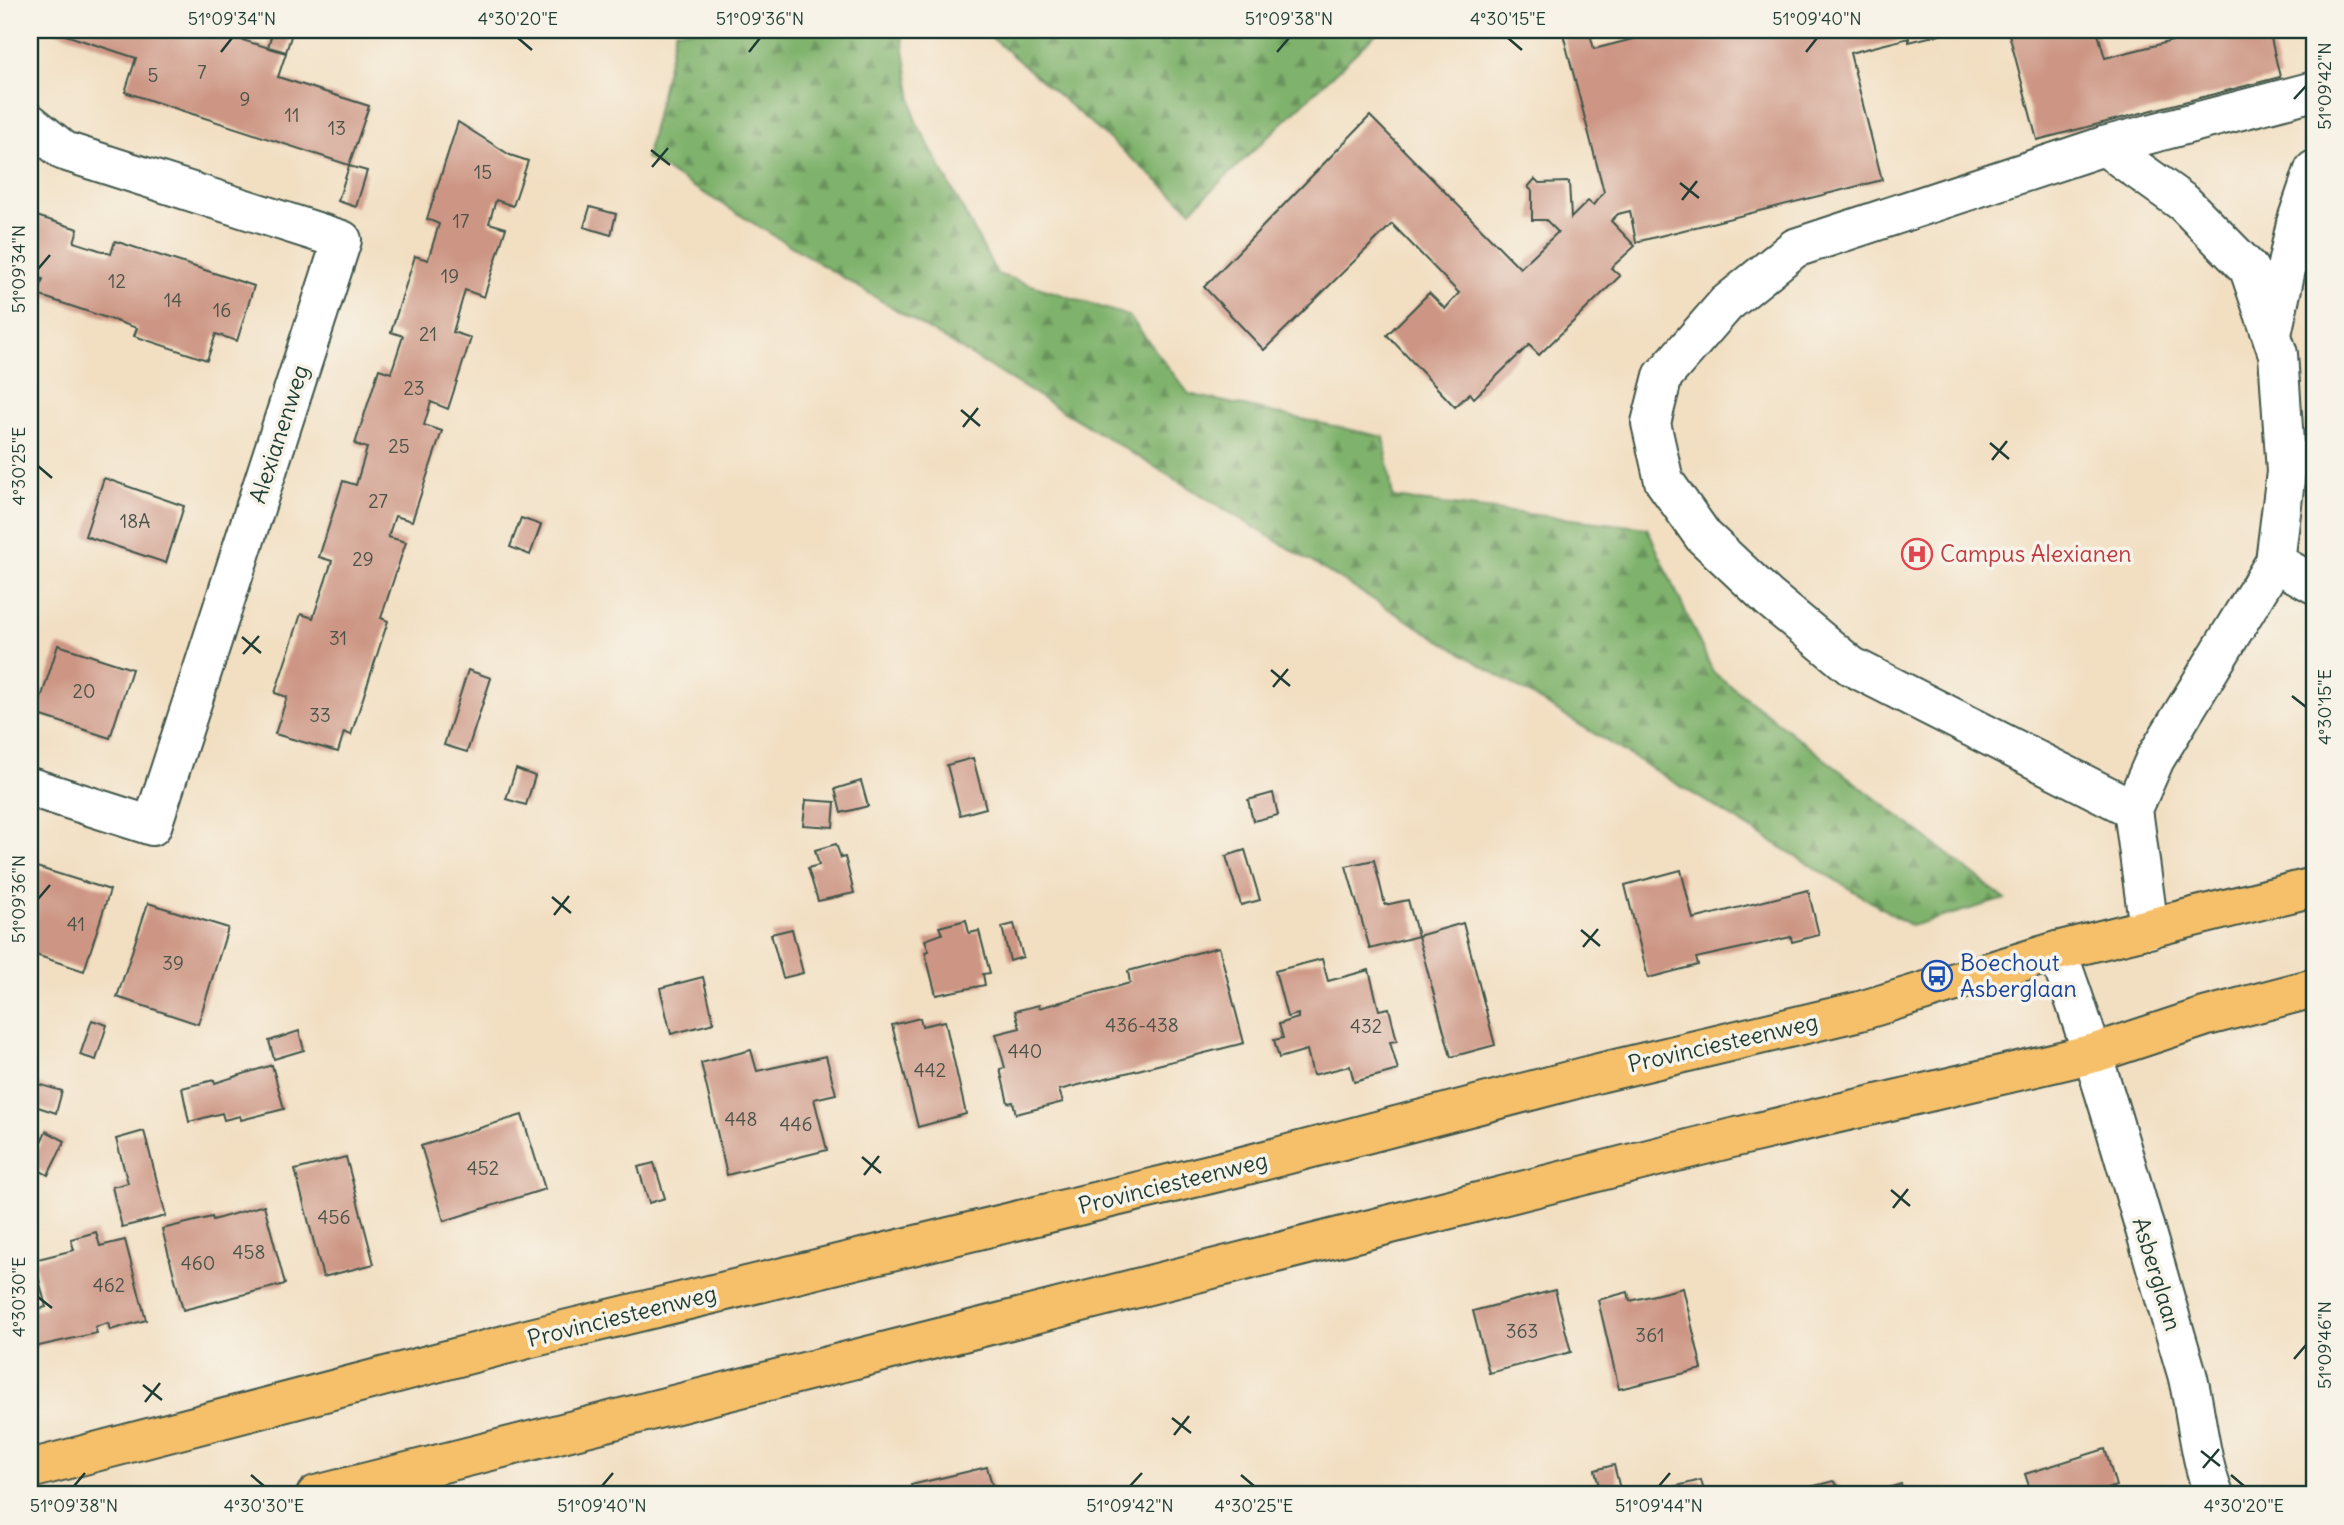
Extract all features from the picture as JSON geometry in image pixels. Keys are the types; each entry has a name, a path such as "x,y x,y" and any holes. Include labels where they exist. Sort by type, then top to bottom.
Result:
{"main road":[{"name":"Provinciesteenweg","path":"30,1469 531,1338 1212,1174 1599,1073 1860,1011 2057,951 2314,887"},
{"path":"316,1495 1718,1142 2095,1053 2204,1017 2314,988"}],"street":[{"path":"2133,809 1851,666 1769,598 1703,536 1664,481 1651,423 1663,376 1726,304 1795,248 2104,146 2314,91"},
{"name":"Alexianenweg","path":"30,123 64,151 342,240 152,826 30,787"},
{"path":"2104,146 2184,204 2249,269 2278,354 2286,472 2274,562 2155,758 2133,809 2149,929"},
{"path":"2272,334 2296,223 2314,170"},
{"path":"2274,562 2314,584"},
{"name":"Asberglaan","path":"2057,951 2095,1053 2108,1111 2187,1374 2197,1414 2205,1474 2214,1495"}],"green space":[{"path":"676,30 901,30 915,119 997,274 1129,316 1189,394 1384,437 1393,498 1647,528 1713,672 2005,899 1911,926 646,158"},
{"path":"983,30 1380,30 1191,210"}],"building":[{"path":"50,30 209,30 286,53 278,77 369,106 349,165 125,92 136,58"},
{"path":"273,30 293,30 286,52 268,47"},
{"path":"1562,30 1589,30 1594,49 1668,30 1945,30 1946,33 1909,42 1909,38 1850,53 1882,180 1636,242 1630,211 1618,214 1611,221 1635,246 1611,268 1620,276 1539,355 1529,345 1474,398 1470,393 1455,407 1387,335 1429,293 1445,309 1459,293 1392,224 1264,350 1204,287 1370,116 1520,268 1558,232 1546,220 1532,220 1532,191 1528,187 1535,179 1539,183 1569,182 1571,218 1588,201 1593,205 1604,192"},
{"path":"2008,30 2097,30 2105,58 2216,30 2269,30 2280,77 2037,140"},
{"path":"458,122 510,155 528,161 513,206 496,200 489,223 506,228 484,297 465,290 453,332 471,338 448,409 431,402 424,425 442,431 412,521 395,516 388,537 406,542 381,618 388,621 351,735 344,732 338,752 275,734 287,697 275,693 301,614 313,618 332,561 319,557 343,481 356,485 367,448 355,444 379,369 391,373 403,336 391,332 415,256 428,260 439,224 427,219"},
{"path":"349,166 367,171 356,207 338,201"},
{"path":"590,207 616,214 611,235 584,227"},
{"path":"30,214 78,229 74,242 111,254 115,241 254,286 237,341 216,334 207,360 134,336 137,328 38,295 43,279 30,274"},
{"path":"104,478 184,506 166,563 85,536"},
{"path":"521,518 541,525 530,555 510,547"},
{"path":"58,645 132,669 110,738 36,714"},
{"path":"468,670 491,678 467,752 444,745"},
{"path":"973,758 986,808 960,815 947,765"},
{"path":"516,769 535,776 526,805 506,799"},
{"path":"861,781 868,806 841,813 835,789"},
{"path":"1273,793 1278,815 1253,821 1248,800"},
{"path":"806,800 835,802 833,827 803,825"},
{"path":"836,844 841,858 845,857 854,893 818,901 808,868 819,865 815,850"},
{"path":"1245,850 1260,900 1241,905 1226,856"},
{"path":"1374,860 1385,905 1408,900 1418,936 1370,949 1346,866"},
{"path":"30,865 110,890 84,971 30,953"},
{"path":"1681,870 1693,919 1808,890 1819,935 1792,942 1791,937 1696,958 1698,965 1648,978 1625,885"},
{"path":"148,903 228,928 198,1024 117,997"},
{"path":"966,920 969,933 979,931 990,973 983,974 985,985 936,995 925,952 929,951 925,940 942,934 939,927"},
{"path":"1463,923 1495,1045 1451,1057 1418,936"},
{"path":"1014,924 1023,957 1010,961 1002,927"},
{"path":"792,929 803,973 783,978 771,934"},
{"path":"1219,947 1244,1043 1059,1090 1063,1102 1016,1114 1013,1102 1008,1103 1000,1069 1005,1068 996,1034 1020,1028 1015,1011 1039,1005 1039,1008 1130,983 1128,971"},
{"path":"1322,959 1328,981 1369,970 1379,1010 1389,1008 1397,1041 1390,1042 1398,1070 1354,1082 1350,1066 1313,1075 1307,1050 1279,1058 1274,1040 1283,1038 1279,1024 1298,1018 1298,1014 1287,1017 1275,971"},
{"path":"703,977 714,1023 671,1034 660,988"},
{"path":"920,1018 922,1026 945,1021 966,1114 918,1127 892,1025"},
{"path":"92,1020 107,1025 96,1060 80,1055"},
{"path":"299,1031 304,1050 274,1059 269,1041"},
{"path":"751,1050 757,1071 826,1056 836,1094 814,1099 827,1150 727,1175 701,1063"},
{"path":"272,1065 284,1109 241,1120 240,1116 224,1120 222,1113 189,1122 182,1088 214,1080 215,1083"},
{"path":"38,1084 62,1091 56,1113 32,1105"},
{"path":"522,1115 545,1189 444,1221 421,1146"},
{"path":"46,1131 65,1141 48,1175 30,1165"},
{"path":"144,1131 166,1216 122,1227 112,1187 128,1183 116,1139"},
{"path":"346,1157 374,1264 323,1277 295,1170"},
{"path":"654,1163 665,1198 649,1203 638,1167"},
{"path":"264,1205 285,1284 183,1310 162,1229 212,1217 213,1220"},
{"path":"96,1232 100,1246 125,1240 146,1320 110,1330 108,1323 95,1327 97,1333 30,1348 30,1311 46,1307 34,1260 74,1250 71,1239"},
{"path":"1683,1288 1702,1369 1619,1389 1598,1300 1628,1292 1630,1301"},
{"path":"1555,1290 1571,1352 1489,1373 1473,1311"},
{"path":"2105,1449 2116,1486 2099,1492 2101,1495 2032,1495 2025,1474"},
{"path":"1614,1465 1621,1493 1601,1495 1595,1470"},
{"path":"987,1467 995,1495 914,1495 911,1485"},
{"path":"1701,1480 1705,1495 1645,1495 1645,1494"},
{"path":"1833,1481 1847,1495 1796,1495 1792,1492"},
{"path":"1901,1484 1903,1495 1880,1495 1879,1491"}],"place":[{"name":"Campus Alexianen","path":"1917,554"},
{"name":"Boechout Asberglaan","path":"1937,976"}]}
